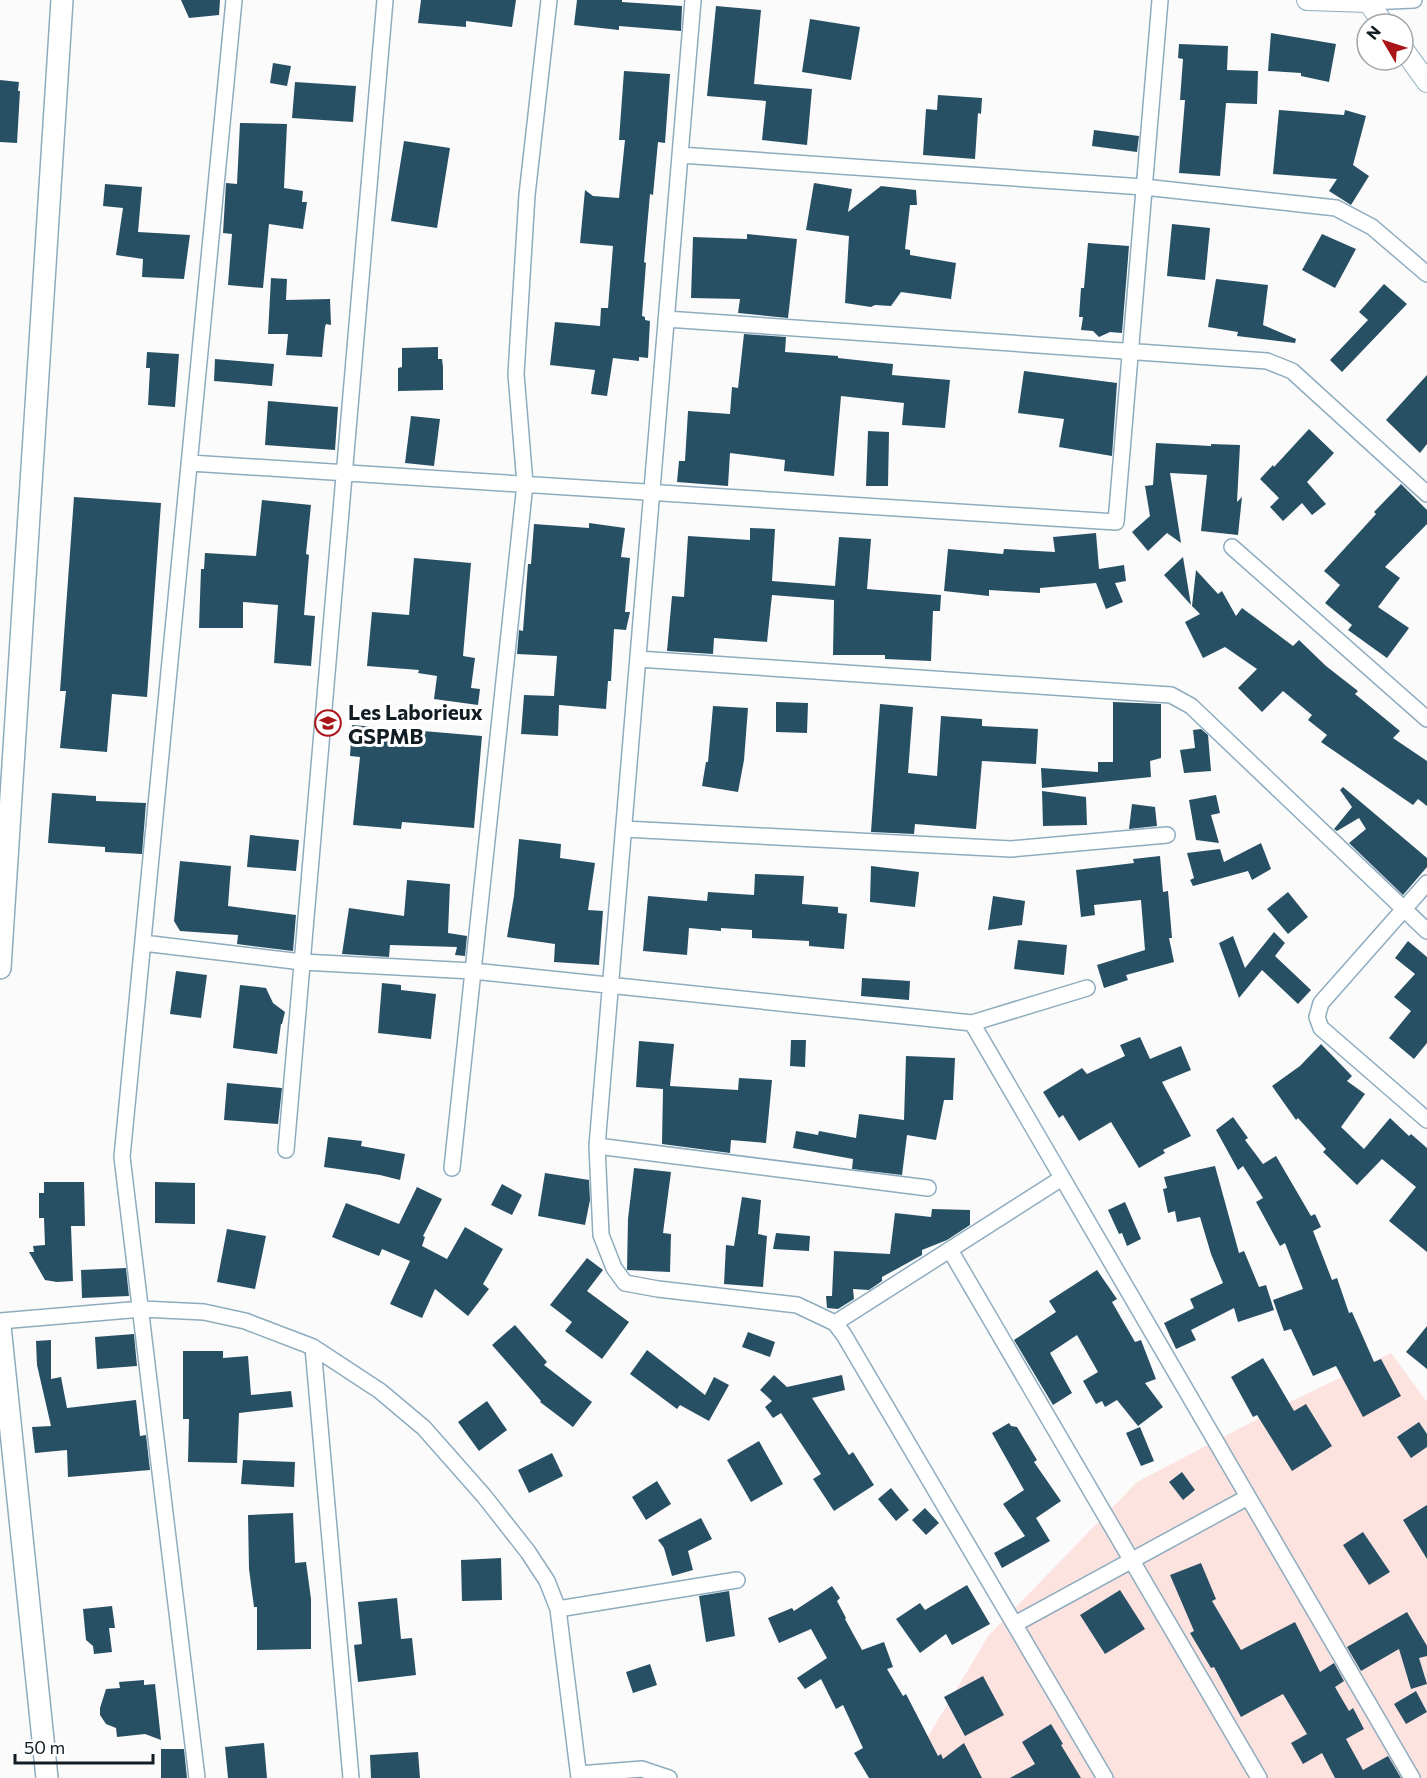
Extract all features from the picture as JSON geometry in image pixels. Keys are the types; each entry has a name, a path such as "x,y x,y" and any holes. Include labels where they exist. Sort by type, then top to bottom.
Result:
{"main road":[{"path":"0,968 2,906 62,0"},
{"path":"0,1326 5,1415 47,1778"}],"street":[{"path":"197,1778 122,1157 234,0"},
{"path":"286,1150 385,0"},
{"path":"452,1168 525,484 516,374 527,195 549,0"},
{"path":"693,0 597,1146 601,1234 614,1268 625,1283 658,1290 797,1305 835,1323 1105,1778"},
{"path":"190,463 1116,522 1160,0"},
{"path":"1307,0 1368,2 1414,0"},
{"path":"1368,2 1375,12"},
{"path":"1415,66 1427,82"},
{"path":"680,155 1144,188 1336,208 1372,227 1427,274"},
{"path":"666,319 1267,362 1292,370 1427,494"},
{"path":"1232,547 1427,719"},
{"path":"638,659 1171,695 1191,706 1427,931"},
{"path":"624,829 1011,849 1167,835"},
{"path":"1427,883 1321,1003 1317,1017 1321,1028 1427,1120"},
{"path":"143,943 302,962 473,971 972,1023 1087,988"},
{"path":"972,1023 1412,1778"},
{"path":"597,1146 928,1188"},
{"path":"835,1323 1062,1178"},
{"path":"950,1250 1259,1778"},
{"path":"0,1321 142,1309 204,1312 245,1321 313,1347 380,1391 424,1428 484,1496 528,1552 547,1581 558,1610 579,1776 642,1769 669,1778"},
{"path":"313,1347 351,1778"},
{"path":"1015,1624 1248,1497"},
{"path":"558,1610 737,1580"}],"shaded area":[{"path":"1391,1353 1427,1402 1427,1778 903,1778 989,1635 1137,1482 1290,1402"}],"building":[{"path":"181,0 220,0 219,15 189,18"},
{"path":"421,0 516,0 512,27 466,21 466,27 418,23"},
{"path":"577,0 622,0 622,2 682,6 681,31 619,26 619,30 574,25"},
{"path":"716,6 761,10 754,84 812,89 807,145 762,140 766,101 707,96"},
{"path":"810,19 860,27 851,80 802,72"},
{"path":"1271,33 1336,44 1329,82 1301,76 1301,73 1268,71"},
{"path":"1179,44 1228,46 1227,70 1258,71 1257,104 1226,103 1220,176 1179,173 1185,100 1180,100 1183,59 1178,58"},
{"path":"273,63 291,66 287,86 270,83"},
{"path":"624,71 670,74 665,143 658,142 653,195 650,194 644,262 646,263 642,316 645,320 650,321 648,358 639,357 639,361 613,358 607,396 591,394 595,370 550,365 555,322 600,326 601,308 608,308 613,246 580,243 585,190 593,196 619,198 625,140 619,140"},
{"path":"0,80 19,82 17,143 0,142"},
{"path":"295,82 356,86 353,122 292,118"},
{"path":"938,95 982,98 981,114 978,113 975,159 923,155 926,109 937,110"},
{"path":"1279,110 1344,115 1345,110 1366,116 1353,165 1369,176 1351,205 1329,191 1337,179 1273,174"},
{"path":"240,123 287,124 284,188 303,191 302,202 307,202 303,229 269,224 263,288 228,285 232,234 223,233 226,183 237,184"},
{"path":"1094,130 1139,136 1137,152 1092,146"},
{"path":"404,141 450,148 437,228 391,221"},
{"path":"814,183 852,189 848,212 881,186 916,190 917,205 910,205 905,249 910,250 910,255 956,263 951,299 901,292 891,306 871,307 845,303 849,236 806,230"},
{"path":"105,184 142,187 138,232 190,235 184,279 142,277 143,259 116,255 123,208 103,206"},
{"path":"1172,224 1210,228 1205,280 1167,276"},
{"path":"747,234 797,239 788,318 738,313 740,299 691,298 693,237 747,239"},
{"path":"1322,234 1356,249 1335,288 1302,270"},
{"path":"1088,243 1129,246 1122,333 1110,332 1099,337 1093,331 1081,330 1083,317 1079,317 1081,288 1084,288"},
{"path":"271,278 287,279 286,300 330,299 331,325 326,324 325,327 322,357 286,355 288,334 268,334"},
{"path":"1216,279 1268,285 1263,325 1296,339 1295,343 1237,336 1238,332 1208,327"},
{"path":"1384,284 1407,304 1342,372 1330,360 1368,320 1359,312"},
{"path":"744,334 786,337 785,352 838,356 838,358 893,364 892,375 950,380 945,428 902,425 904,403 841,396 834,476 784,471 785,460 730,453 728,486 677,482 679,461 685,461 688,411 730,414 732,387 738,388"},
{"path":"438,347 438,359 442,359 443,367 443,390 398,391 398,368 402,367 402,348"},
{"path":"147,352 179,354 175,407 148,405 150,368 146,368"},
{"path":"215,359 274,364 272,386 214,381"},
{"path":"1024,371 1117,383 1112,456 1059,447 1064,419 1018,413"},
{"path":"1427,375 1427,444 1420,453 1386,420"},
{"path":"268,401 338,407 335,450 265,445"},
{"path":"411,416 440,419 434,466 405,463"},
{"path":"1309,429 1334,453 1307,482 1326,504 1312,515 1302,503 1283,521 1270,507 1279,498 1260,479"},
{"path":"868,431 889,432 888,486 866,486"},
{"path":"1156,443 1240,445 1237,502 1242,497 1238,535 1201,531 1207,475 1170,473 1181,543 1167,533 1148,551 1132,532 1150,516 1145,486 1153,485"},
{"path":"1401,484 1427,510 1427,524 1385,567 1400,578 1378,607 1409,628 1387,658 1348,630 1352,625 1325,603 1340,585 1324,571"},
{"path":"74,497 161,503 147,697 112,694 107,752 60,748 66,691 60,691"},
{"path":"262,500 311,505 306,554 309,555 304,615 315,616 311,666 274,663 278,605 243,602 243,628 199,628 201,569 204,569 205,553 256,556"},
{"path":"589,523 625,528 621,557 630,558 625,612 630,612 626,630 614,629 611,681 608,681 606,709 559,705 558,736 521,734 524,695 554,696 557,656 517,654 519,630 523,631 528,564 531,564 534,524 589,528"},
{"path":"750,528 775,529 772,581 835,586 839,537 871,539 867,589 941,595 940,611 933,611 931,661 885,659 885,655 833,655 834,600 772,595 767,642 714,638 713,654 667,651 672,596 684,597 688,536 750,540"},
{"path":"1096,533 1099,569 1124,565 1126,581 1115,583 1123,602 1106,609 1096,583 1040,588 1040,593 989,590 989,596 944,591 948,549 1003,554 1004,549 1055,552 1053,537"},
{"path":"1183,557 1191,605 1164,575"},
{"path":"414,558 471,563 463,656 475,658 471,688 480,689 478,705 434,699 437,676 418,673 419,670 367,666 372,612 409,615"},
{"path":"1196,570 1218,594 1222,591 1236,616 1242,608 1293,646 1299,640 1326,666 1358,691 1355,694 1400,731 1393,738 1427,761 1427,806 1418,799 1413,805 1321,742 1327,735 1308,720 1312,715 1283,691 1262,712 1238,688 1257,669 1225,647 1203,658 1185,622 1200,614 1192,606"},
{"path":"776,702 808,703 807,733 776,732"},
{"path":"1113,702 1161,704 1161,758 1150,761 1151,777 1042,788 1041,768 1098,772 1098,762 1113,762"},
{"path":"880,704 913,707 908,773 937,776 941,716 982,719 982,726 1038,729 1036,764 982,761 976,829 915,824 914,834 871,832"},
{"path":"713,706 748,708 744,760 738,792 702,786 706,762 708,762"},
{"path":"352,725 482,736 474,828 402,822 401,829 353,825 360,757 350,756"},
{"path":"1201,729 1208,735 1211,771 1184,773 1180,750 1195,748 1193,730"},
{"path":"1343,787 1427,858 1427,867 1403,895 1349,843 1366,829 1359,818 1337,831 1334,829 1352,807 1340,790"},
{"path":"1042,791 1086,797 1087,825 1043,826"},
{"path":"52,793 96,796 96,801 146,803 142,854 105,852 105,847 48,843"},
{"path":"1216,795 1220,813 1211,815 1219,843 1196,840 1189,800"},
{"path":"1132,804 1155,807 1157,826 1129,829"},
{"path":"250,835 299,840 296,871 247,867"},
{"path":"519,839 561,844 560,858 595,863 588,910 603,911 599,965 554,962 555,944 507,937 514,896"},
{"path":"1261,843 1271,869 1252,880 1248,871 1193,886 1190,880 1194,878 1187,853 1220,849 1224,862"},
{"path":"1160,856 1163,892 1168,891 1172,938 1169,938 1174,962 1126,975 1128,980 1104,988 1097,965 1145,950 1141,900 1094,905 1095,915 1081,917 1076,870 1134,863 1133,859"},
{"path":"180,861 231,866 228,906 296,915 293,951 237,944 238,935 180,931 174,921"},
{"path":"871,866 919,872 915,907 870,902"},
{"path":"755,874 804,876 802,904 838,907 838,913 847,914 844,949 809,946 809,941 752,938 752,930 721,928 721,931 689,928 687,955 643,951 648,896 707,901 708,892 754,895"},
{"path":"407,880 450,884 448,933 467,936 465,956 455,955 457,947 390,945 389,957 342,954 349,908 404,916"},
{"path":"1288,892 1308,917 1288,934 1267,909"},
{"path":"993,896 1025,901 1022,925 988,930"},
{"path":"1274,932 1285,943 1275,956 1311,990 1298,1004 1262,970 1239,998 1219,943 1233,936 1245,968"},
{"path":"1018,940 1067,945 1064,975 1014,969"},
{"path":"1408,941 1427,957 1427,1043 1414,1059 1389,1038 1411,1011 1394,997 1415,974 1395,958"},
{"path":"176,971 207,975 201,1018 170,1014"},
{"path":"862,978 910,981 909,1000 861,996"},
{"path":"382,983 401,985 401,990 436,994 431,1039 378,1033"},
{"path":"240,985 266,988 273,1003 285,1012 277,1054 233,1048"},
{"path":"1140,1037 1150,1059 1181,1046 1191,1070 1162,1082 1191,1136 1163,1150 1165,1153 1139,1168 1111,1122 1079,1141 1063,1115 1059,1118 1043,1092 1082,1068 1087,1074 1125,1056 1120,1045"},
{"path":"791,1040 806,1040 805,1067 790,1066"},
{"path":"639,1041 674,1044 670,1086 738,1090 739,1078 772,1080 766,1143 731,1140 730,1153 662,1144 663,1089 636,1087"},
{"path":"1321,1044 1352,1076 1347,1081 1365,1094 1341,1127 1364,1149 1390,1118 1409,1136 1411,1134 1427,1148 1427,1252 1389,1221 1416,1187 1382,1159 1357,1185 1323,1152 1326,1149 1298,1118 1296,1120 1272,1086 1300,1066"},
{"path":"906,1056 955,1058 953,1100 944,1100 936,1140 907,1135 902,1175 852,1169 853,1159 793,1148 796,1131 818,1135 819,1131 856,1138 859,1114 904,1120"},
{"path":"227,1083 282,1088 278,1124 224,1120"},
{"path":"1233,1117 1248,1138 1245,1140 1263,1164 1276,1156 1311,1216 1315,1214 1321,1227 1313,1231 1332,1280 1337,1278 1349,1313 1352,1312 1374,1362 1381,1359 1401,1396 1363,1417 1336,1366 1313,1376 1291,1329 1284,1331 1273,1300 1303,1289 1285,1243 1280,1246 1256,1202 1263,1198 1243,1166 1238,1170 1216,1130"},
{"path":"328,1137 362,1141 361,1146 405,1154 400,1180 324,1167"},
{"path":"1215,1166 1239,1253 1244,1251 1259,1287 1266,1285 1274,1310 1238,1322 1234,1308 1191,1330 1196,1340 1176,1349 1164,1323 1194,1308 1190,1299 1223,1283 1200,1217 1177,1222 1175,1211 1168,1213 1163,1189 1167,1188 1164,1177"},
{"path":"634,1168 671,1172 663,1233 671,1234 670,1272 627,1270 628,1219"},
{"path":"545,1173 589,1180 590,1200 585,1225 538,1216"},
{"path":"44,1182 84,1182 85,1226 71,1226 73,1281 45,1280 29,1252 34,1252 33,1246 45,1245 44,1218 39,1218 39,1193 44,1193"},
{"path":"155,1182 195,1183 195,1224 155,1223"},
{"path":"502,1184 522,1195 512,1215 491,1205"},
{"path":"417,1187 442,1199 423,1236 425,1237 422,1246 447,1259 465,1227 503,1249 483,1284 489,1289 468,1316 435,1289 422,1318 390,1304 410,1261 382,1249 379,1256 332,1237 346,1203 399,1224"},
{"path":"742,1197 761,1200 758,1234 767,1236 763,1287 724,1284 726,1245 734,1246"},
{"path":"1125,1202 1141,1239 1127,1246 1108,1210"},
{"path":"932,1209 970,1210 970,1225 947,1240 922,1250 922,1255 882,1277 882,1281 869,1290 853,1289 854,1299 838,1309 827,1308 826,1296 832,1296 834,1251 890,1254 895,1213 931,1217"},
{"path":"227,1229 266,1236 255,1289 217,1282"},
{"path":"776,1233 810,1236 809,1251 773,1249"},
{"path":"587,1258 603,1270 587,1291 629,1322 602,1359 565,1331 572,1322 550,1305"},
{"path":"126,1268 129,1296 82,1298 81,1270"},
{"path":"1097,1270 1117,1299 1112,1302 1135,1342 1141,1340 1156,1379 1145,1383 1163,1407 1138,1426 1117,1400 1105,1407 1102,1401 1096,1404 1083,1381 1098,1372 1077,1335 1050,1353 1072,1393 1053,1405 1014,1340 1056,1312 1049,1301"},
{"path":"515,1325 547,1362 544,1365 592,1402 573,1427 540,1402 492,1345"},
{"path":"1427,1326 1427,1369 1406,1352"},
{"path":"748,1332 775,1342 770,1357 742,1347"},
{"path":"134,1334 137,1366 97,1369 95,1337"},
{"path":"51,1340 51,1379 61,1377 67,1408 136,1400 140,1436 146,1435 150,1470 68,1477 67,1450 35,1453 32,1427 51,1426 37,1365 36,1341"},
{"path":"647,1350 705,1395 714,1377 729,1385 709,1421 680,1405 677,1409 630,1374"},
{"path":"183,1351 223,1351 223,1358 248,1356 251,1395 291,1391 293,1407 239,1413 237,1463 188,1462 189,1419 183,1419"},
{"path":"1263,1358 1294,1411 1306,1404 1332,1446 1292,1471 1257,1415 1253,1417 1231,1377"},
{"path":"774,1375 787,1387 842,1375 845,1390 812,1398 849,1455 853,1452 874,1485 834,1511 813,1479 821,1474 781,1413 773,1418 765,1407 772,1401 760,1390"},
{"path":"487,1401 507,1430 479,1451 458,1422"},
{"path":"1419,1422 1427,1434 1427,1447 1411,1458 1397,1437"},
{"path":"1009,1423 1017,1427 1037,1460 1034,1462 1061,1501 1036,1518 1050,1541 1002,1568 994,1553 1025,1536 1003,1504 1024,1490 992,1433"},
{"path":"1140,1427 1154,1461 1141,1466 1126,1433"},
{"path":"759,1441 783,1484 751,1502 727,1460"},
{"path":"552,1453 563,1476 529,1493 518,1470"},
{"path":"243,1460 295,1462 294,1487 241,1484"},
{"path":"1182,1472 1195,1490 1183,1500 1169,1482"},
{"path":"657,1481 671,1504 646,1520 632,1497"},
{"path":"891,1488 909,1510 896,1521 878,1499"},
{"path":"1427,1505 1427,1559 1403,1520"},
{"path":"925,1508 939,1523 926,1535 912,1520"},
{"path":"293,1513 295,1563 306,1562 311,1599 311,1649 257,1650 257,1607 254,1607 249,1569 248,1515"},
{"path":"701,1518 712,1539 688,1551 693,1570 672,1576 664,1548 658,1540"},
{"path":"1363,1532 1390,1572 1369,1585 1343,1545"},
{"path":"501,1558 502,1600 462,1601 461,1560"},
{"path":"1201,1563 1216,1599 1212,1601 1241,1650 1295,1622 1320,1672 1334,1663 1344,1681 1335,1687 1349,1711 1353,1708 1364,1729 1346,1739 1363,1770 1388,1756 1401,1778 1335,1778 1322,1753 1303,1764 1291,1743 1307,1734 1283,1694 1241,1717 1214,1667 1211,1668 1190,1633 1194,1631 1170,1575"},
{"path":"967,1585 990,1624 952,1645 946,1634 920,1653 896,1619 920,1603 925,1610"},
{"path":"832,1586 840,1598 837,1601 845,1619 862,1650 884,1642 893,1667 887,1669 903,1696 906,1694 938,1756 941,1754 943,1759 964,1743 982,1778 869,1778 854,1753 863,1748 843,1705 836,1709 821,1679 805,1689 797,1678 827,1658 811,1629 779,1643 768,1618 792,1608 794,1611"},
{"path":"1120,1590 1145,1629 1105,1654 1080,1615"},
{"path":"729,1591 735,1636 706,1642 699,1596"},
{"path":"397,1598 401,1639 412,1638 416,1675 358,1682 354,1645 362,1644 358,1602"},
{"path":"112,1606 115,1628 109,1628 112,1652 94,1654 93,1646 86,1640 83,1609"},
{"path":"1407,1612 1427,1646 1427,1656 1419,1658 1427,1684 1411,1689 1399,1649 1361,1671 1347,1647"},
{"path":"650,1664 657,1685 633,1693 626,1672"},
{"path":"983,1676 1004,1715 965,1736 944,1697"},
{"path":"144,1680 144,1685 155,1684 161,1740 145,1734 117,1737 116,1728 106,1724 100,1715 106,1689 120,1688 119,1682"},
{"path":"1416,1691 1427,1712 1406,1724 1394,1704"},
{"path":"1051,1724 1081,1778 1010,1778 1035,1764 1022,1742"},
{"path":"264,1743 267,1778 228,1778 225,1747"},
{"path":"161,1749 184,1749 187,1778 161,1778"},
{"path":"418,1752 420,1778 371,1778 370,1755"}],"place":[{"name":"Les Laborieux GSPMB","path":"328,723"}]}
